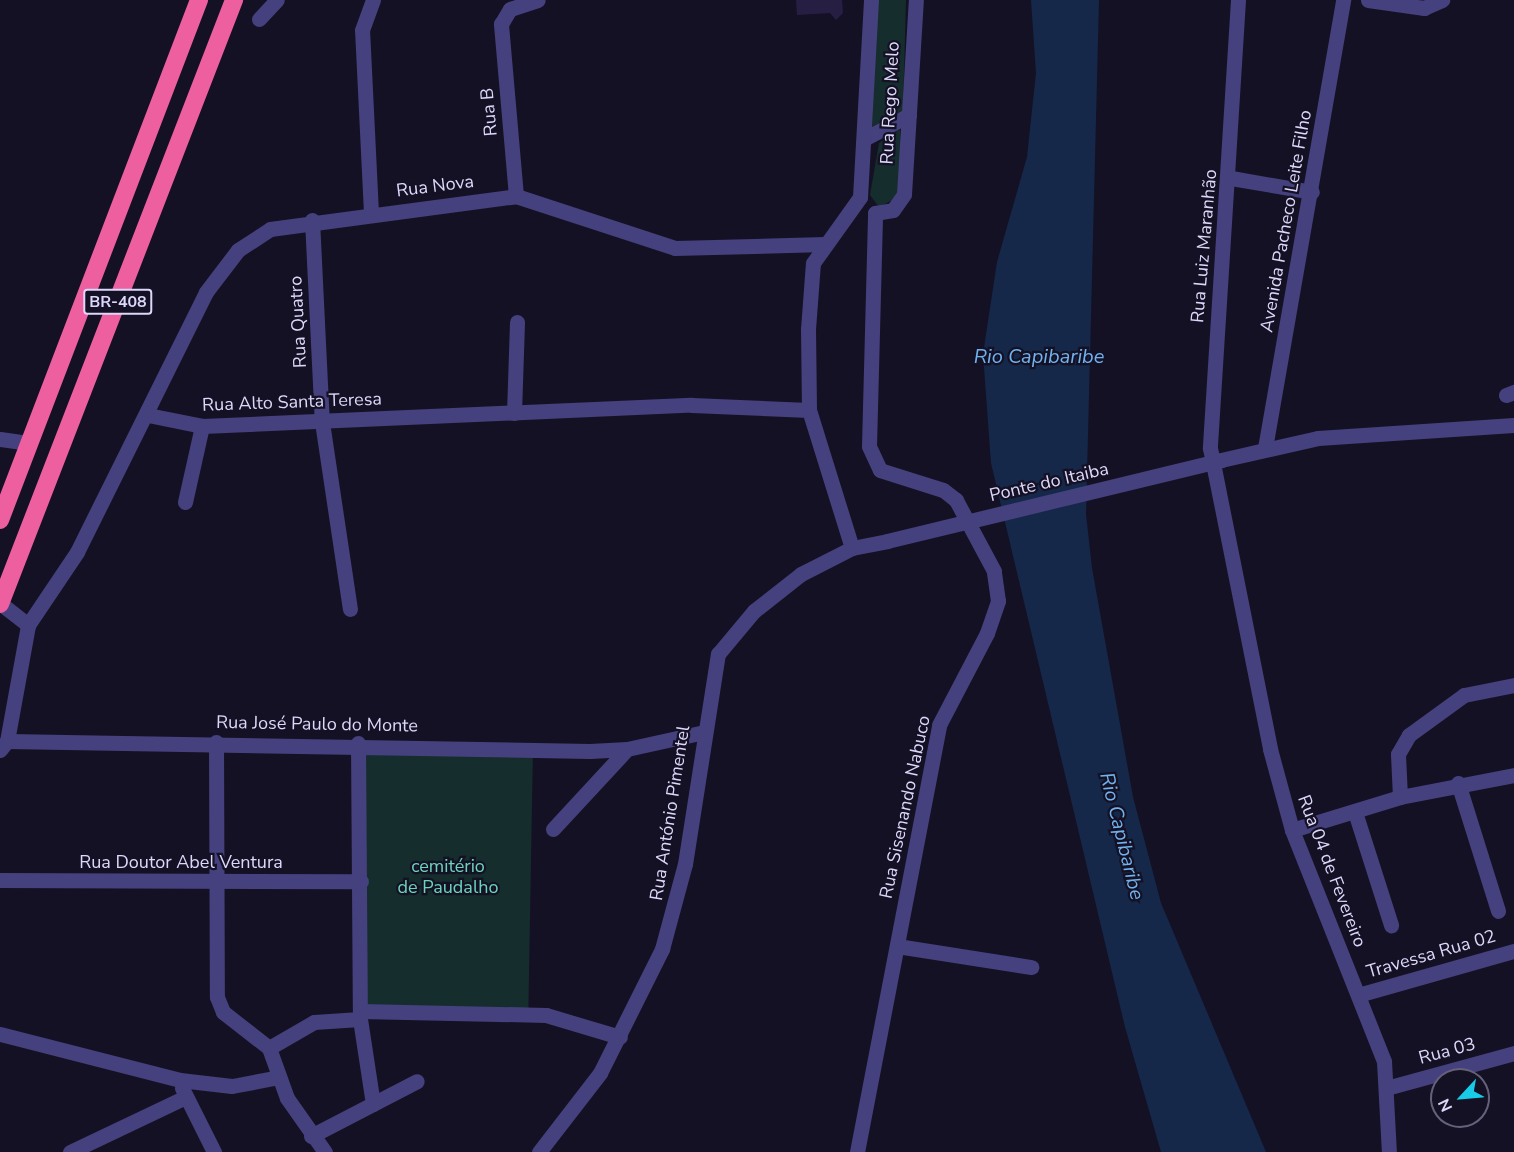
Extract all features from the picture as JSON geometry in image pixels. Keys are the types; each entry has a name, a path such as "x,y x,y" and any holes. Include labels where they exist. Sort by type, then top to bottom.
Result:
{"highway":[{"name":"BR-408","path":"0,520 199,0"},
{"name":"BR-408","path":"0,603 234,0"}],"street":[{"path":"259,19 277,0"},
{"path":"371,213 362,30 373,0"},
{"name":"Rua B","path":"516,196 501,24 510,9 538,0"},
{"path":"852,548 809,410 812,272 825,244 860,197 871,0"},
{"name":"Rua Rego Melo","path":"875,213 898,206 905,191 916,0"},
{"name":"Rua Luiz Maranhão","path":"1218,494 1209,425 1231,178 1238,0"},
{"name":"Avenida Pacheco Leite Filho","path":"1265,448 1312,192 1343,0"},
{"path":"1368,0 1424,8 1442,0"},
{"path":"864,140 909,115"},
{"path":"1231,178 1312,192"},
{"name":"Rua Nova","path":"147,415 187,327 222,269 238,250 270,229 312,220 516,196 675,248 825,244"},
{"path":"860,197 875,213"},
{"name":"Rua Sisenando Nabuco","path":"857,1152 939,725 994,617 998,589 984,548 956,500 943,490 880,470 871,457 867,424 875,213"},
{"name":"Rua Quatro","path":"312,220 322,422 350,609"},
{"path":"514,413 517,322"},
{"name":"Rua Alto Santa Teresa","path":"147,415 202,426 693,405 809,410"},
{"path":"4,745 28,625 77,552 147,415"},
{"name":"Ponte do Itaiba","path":"887,541 1265,448 1365,434 1514,425"},
{"path":"185,502 202,426"},
{"path":"0,439 30,443"},
{"name":"Rua 04 de Fevereiro","path":"1218,494 1292,830 1358,994 1390,1087 1389,1152"},
{"name":"Rua António Pimentel","path":"539,1152 580,1104 620,1037 662,949 679,895 713,666 738,626 801,574 852,548 887,541"},
{"path":"0,603 28,625"},
{"path":"1400,797 1398,754 1409,735 1464,695 1514,685"},
{"name":"Rua José Paulo do Monte","path":"4,745 216,742 627,749 704,732"},
{"path":"216,742 219,1007 269,1048 279,1077 311,1136 325,1152"},
{"path":"358,743 361,881 360,1015 373,1104"},
{"path":"553,829 627,749"},
{"path":"1292,830 1400,797 1458,783 1514,775"},
{"path":"1458,783 1498,911"},
{"path":"1355,812 1391,925"},
{"name":"Rua Doutor Abel Ventura","path":"0,880 361,881"},
{"path":"897,946 1031,967"},
{"name":"Travessa Rua 02","path":"1358,994 1514,951"},
{"path":"269,1048 314,1022 360,1015 546,1015 620,1037"},
{"path":"0,1034 180,1080 232,1086 279,1077"},
{"name":"Rua 03","path":"1390,1087 1514,1053"},
{"path":"180,1080 186,1097 214,1152"},
{"path":"311,1136 417,1081"},
{"path":"70,1152 186,1097"}],"green space":[{"path":"874,0 906,0 903,110 872,127"},
{"path":"900,129 904,194 879,207 870,195 879,143"},
{"name":"cemitério de Paudalho","path":"359,744 533,747 528,1011 354,1008"}],"water":[{"name":"Rio Capibaribe","path":"1031,0 1099,0 1086,514 1092,568 1133,797 1161,903 1266,1152 1161,1152 1125,1027 991,463 983,354 997,262 1027,157 1036,73"}],"building":[{"path":"796,0 842,0 843,13 836,20 830,13 797,15"}]}
